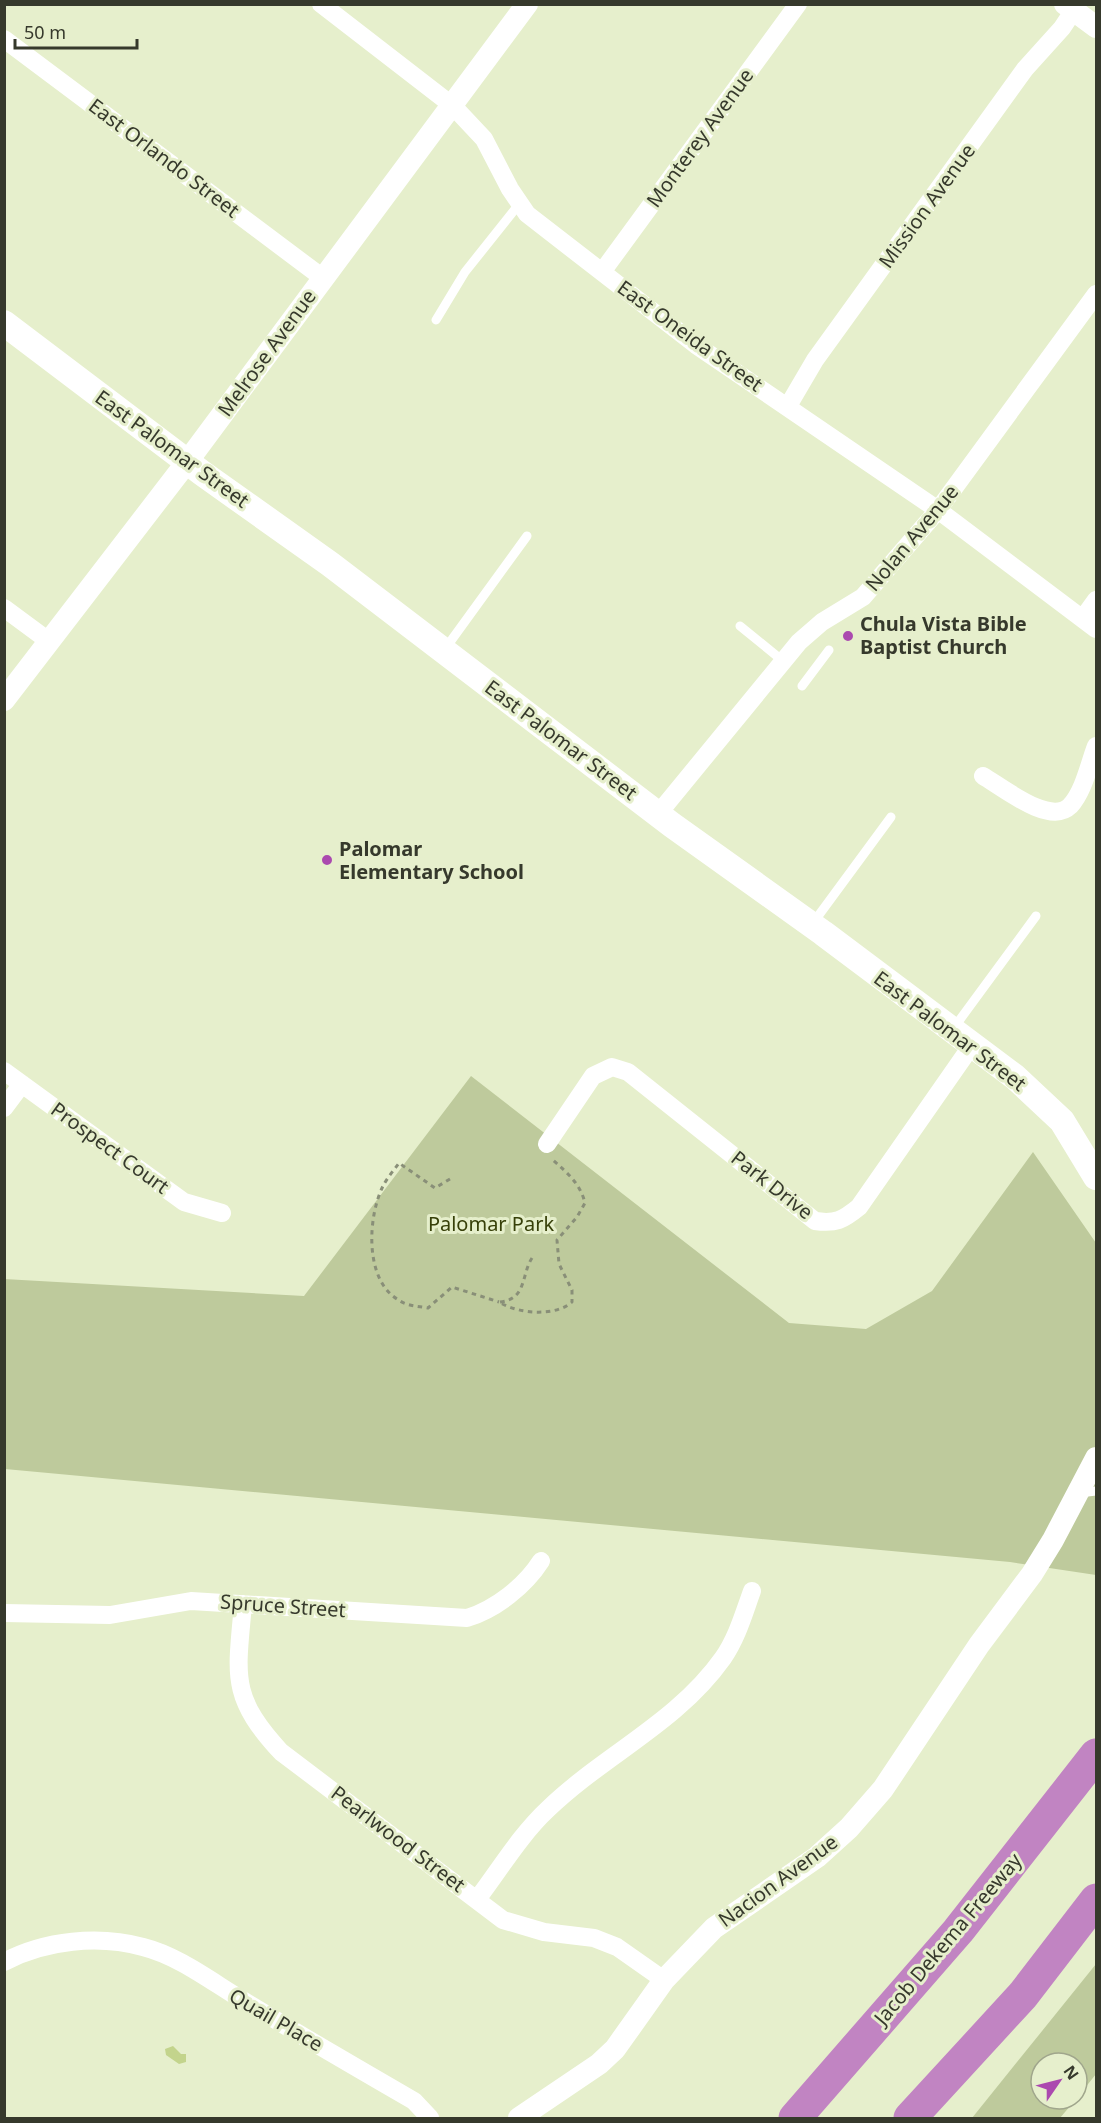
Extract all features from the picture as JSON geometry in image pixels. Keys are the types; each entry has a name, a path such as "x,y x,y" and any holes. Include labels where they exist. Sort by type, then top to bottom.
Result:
{"highway":[{"name":"Jacob Dekema Freeway","path":"795,2118 958,1931 1096,1755"},
{"path":"910,2118 1023,1995 1096,1900"}],"main road":[{"name":"East Palomar Street","path":"4,323 187,462 292,535 658,814 1015,1077 1062,1122 1096,1177"}],"street":[{"name":"East Oneida Street","path":"321,4 453,106 484,139 527,214 696,345 938,510 1090,624"},
{"name":"Melrose Avenue","path":"4,700 187,462 527,4"},
{"name":"Monterey Avenue","path":"602,272 798,4"},
{"path":"1069,7 1096,27"},
{"name":"Mission Avenue","path":"788,406 815,360 1025,69 1062,28 1069,7"},
{"name":"East Orlando Street","path":"4,39 323,278"},
{"name":"Nolan Avenue","path":"658,814 799,642 822,622 863,597 938,510 1096,294"},
{"path":"1090,624 1096,600"},
{"path":"4,608 50,642"},
{"path":"983,776 1040,810 1058,812 1069,807 1078,794 1096,746"},
{"name":"Park Drive","path":"548,1150 593,1076 612,1067 628,1072 815,1221 833,1224 844,1220 860,1207 962,1038"},
{"name":"Prospect Court","path":"4,1071 184,1202 222,1213"},
{"path":"4,1108 22,1084"},
{"name":"Nacion Avenue","path":"519,2118 599,2064 615,2049 664,1980 714,1928 817,1857 849,1828 883,1789 1087,1492 1096,1458"},
{"name":"Spruce Street","path":"4,1613 110,1615 191,1601 467,1617 484,1612 530,1578 541,1561"},
{"path":"478,1898 547,1810 670,1715 698,1688 724,1657 740,1624 752,1591"},
{"name":"Pearlwood Street","path":"243,1604 237,1669 240,1690 258,1727 281,1752 478,1898 503,1920 544,1932 594,1938 617,1947 664,1980"},
{"name":"Quail Place","path":"4,1962 25,1953 61,1944 113,1941 145,1947 191,1969 414,2101 430,2118"}],"lane":[{"path":"436,321 465,272 520,203"},
{"path":"444,651 527,536"},
{"path":"740,626 783,661"},
{"path":"802,686 829,650"},
{"path":"811,925 891,817"},
{"path":"962,1038 1036,916"}],"path":[{"path":"450,1179 435,1188 399,1163 383,1185 373,1215 374,1268 386,1290 396,1299 410,1306 428,1308 452,1287 516,1308 553,1312 565,1308 572,1302 572,1290 559,1264 558,1240 585,1203 582,1192 570,1174 548,1150"},
{"path":"499,1302 509,1301 516,1295 527,1277 532,1258"}],"green space":[{"name":"Palomar Park","path":"471,1076 789,1323 866,1329 932,1291 1033,1152 1096,1243 1096,1575 1010,1562 5,1469 4,1279 304,1296"},
{"path":"1096,1964 1096,2074 1089,2083 1089,2051 1029,2051 1029,2111 1066,2111 1060,2118 972,2118"}],"shaded area":[{"path":"173,2046 181,2054 186,2054 186,2062 179,2064 166,2055 165,2049"}],"place":[{"name":"Chula Vista Bible Baptist Church","path":"848,636"},
{"name":"Palomar Elementary School","path":"327,860"}]}
